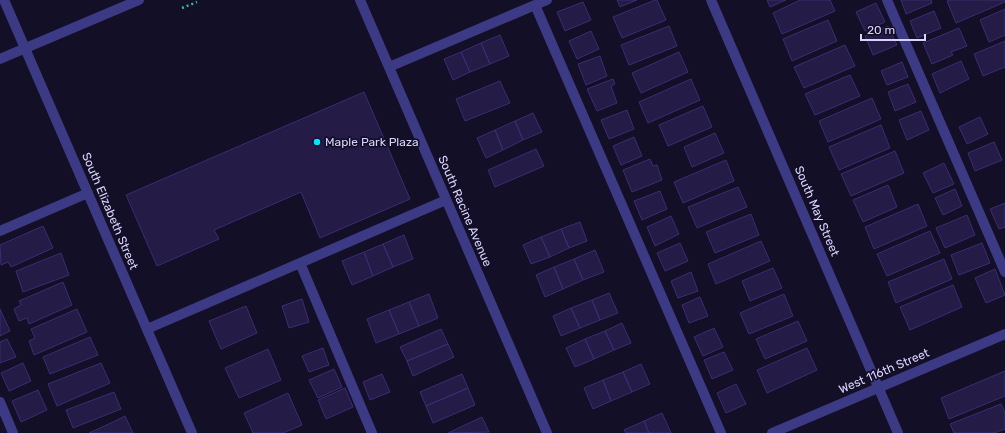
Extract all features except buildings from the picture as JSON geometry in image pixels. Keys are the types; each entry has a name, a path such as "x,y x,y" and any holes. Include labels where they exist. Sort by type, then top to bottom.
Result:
{"street":[{"name":"South Elizabeth Street","path":"4,0 192,433"},
{"path":"0,59 139,0"},
{"name":"South Racine Avenue","path":"360,0 547,433"},
{"path":"389,67 547,0"},
{"name":"South May Street","path":"711,0 898,433"},
{"path":"887,0 1005,272"},
{"path":"535,5 721,433"},
{"path":"0,231 88,193"},
{"path":"147,329 446,200"},
{"path":"300,263 372,433"},
{"name":"West 116th Street","path":"772,433 1005,334"},
{"path":"0,402 13,433"}],"path":[{"path":"182,8 197,2"}],"place":[{"name":"Maple Park Plaza","path":"317,142"}]}
